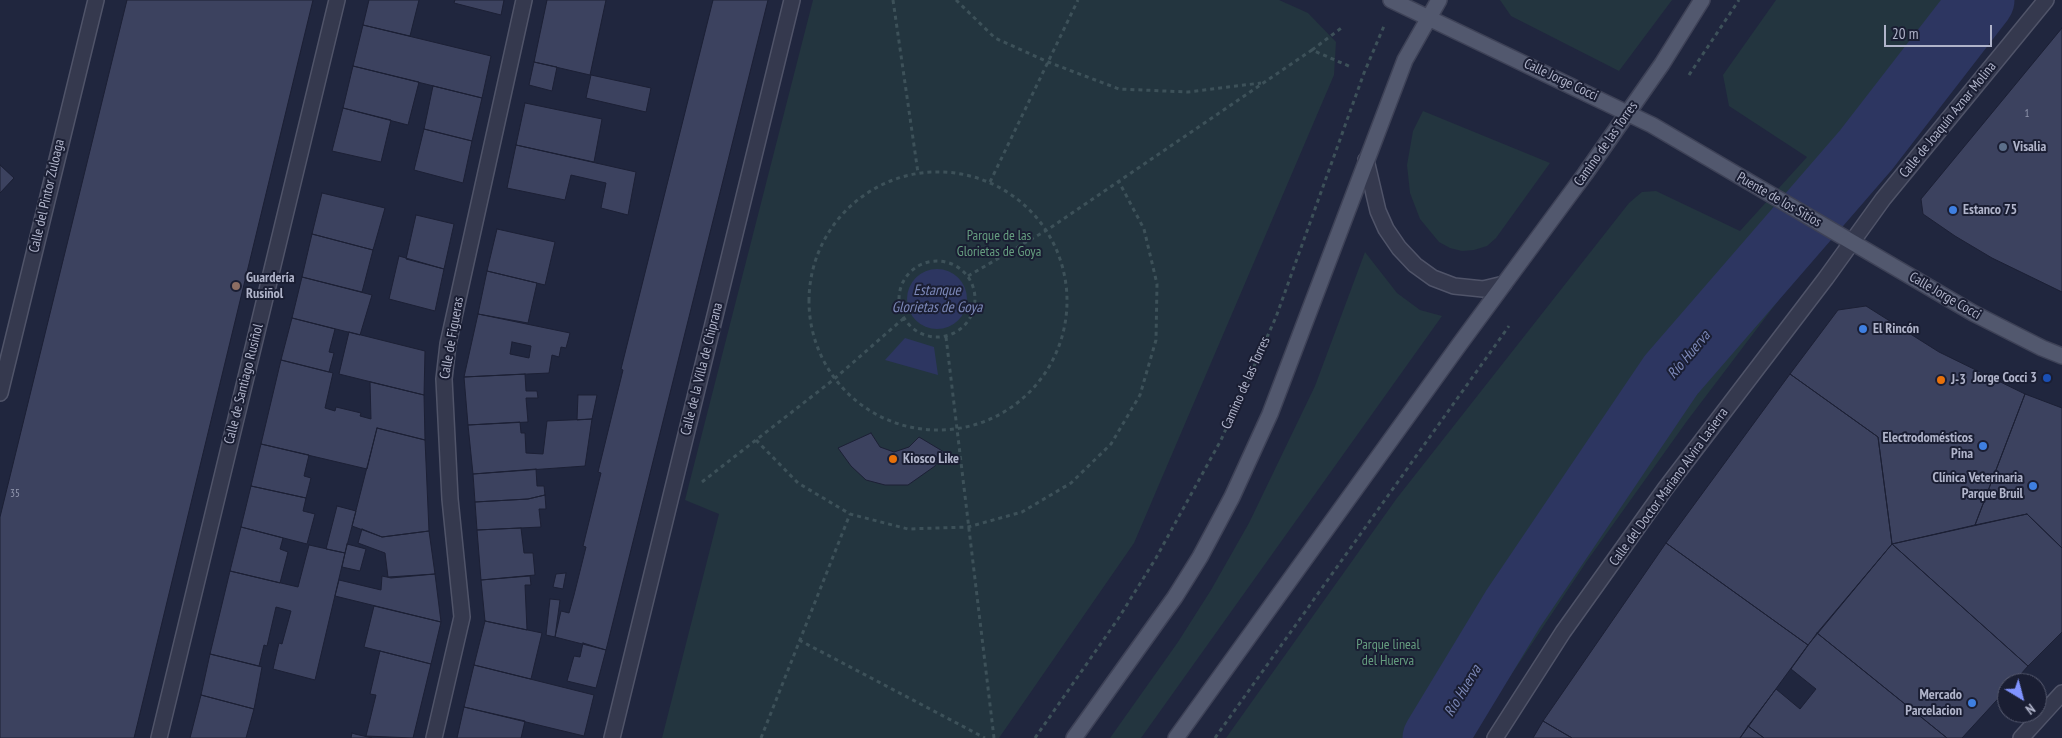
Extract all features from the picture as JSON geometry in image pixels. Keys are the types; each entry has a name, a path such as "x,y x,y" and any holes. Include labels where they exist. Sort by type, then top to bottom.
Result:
{"main road":[{"path":"1074,738 1175,597 1200,557 1232,497 1270,414 1405,60 1439,0"},
{"name":"Camino de las Torres","path":"1176,738 1629,113 1702,0"},
{"name":"Calle Jorge Cocci","path":"1394,2 1629,113 1687,144 1726,170"},
{"name":"Puente de los Sitios","path":"1726,170 1832,231"},
{"name":"Calle Jorge Cocci","path":"1832,231 1973,313 2062,356"}],"street":[{"name":"Calle del Pintor Zuloaga","path":"0,393 96,0"},
{"name":"Calle de Santiago Rusiñol","path":"159,738 337,0"},
{"name":"Calle de Figueras","path":"434,738 462,617 450,499 444,379 448,344 524,0"},
{"name":"Calle de la Villa de Chiprana","path":"612,738 792,0"},
{"name":"Calle de Joaquín Aznar Molina","path":"1852,242 1883,199 2046,0"},
{"path":"1366,160 1378,210 1386,229 1399,248 1415,265 1434,278 1454,286 1483,289 1504,284"},
{"name":"Calle del Doctor Mariano Alvira Lasierra","path":"1495,738 1564,632 1628,541 1852,242"},
{"path":"2021,738 2062,693"}],"path":[{"path":"893,0 918,173"},
{"path":"956,0 995,38 1048,62 1119,89 1188,92 1262,83"},
{"path":"990,182 1078,0"},
{"path":"1687,77 1739,0"},
{"name":"Camino de las Torres","path":"1035,738 1113,627 1152,566 1221,440 1276,317 1364,73 1394,2"},
{"path":"968,276 1047,230 1312,50 1344,26"},
{"path":"1312,50 1351,67"},
{"path":"918,173 955,173 990,182 1022,202 1047,230 1064,270 1068,313 1056,354 1032,390 998,417 956,430 922,431 858,404 833,380 813,340 808,296 818,252 842,215 876,187 918,173"},
{"path":"756,440 798,483 850,514 908,529 968,527 1022,512 1071,483 1111,444 1140,395 1156,340 1157,284 1144,230 1118,180"},
{"path":"934,261 947,262 959,268 968,276 975,300 973,312 957,332 946,337 933,338 922,335 911,328 899,306 899,293 903,281 911,271 922,264 934,261"},
{"path":"695,488 833,380 904,318"},
{"path":"1215,738 1512,322"},
{"path":"946,337 994,738"},
{"path":"761,738 850,514"},
{"path":"799,640 985,738"}],"green space":[{"name":"Parque de las Glorietas de Goya","path":"813,0 1279,0 1308,13 1336,42 1334,75 1134,543 999,738 662,738 719,514 685,500"},
{"path":"1500,0 1672,0 1619,71 1511,16"},
{"name":"Parque lineal del Huerva","path":"1776,0 2006,0 1853,185 1801,265 1803,268 1687,421 1587,561 1469,738 1226,738 1397,498 1629,203 1642,192 1656,191 1740,231 1807,157 1729,106 1723,75"},
{"path":"1423,111 1550,163 1496,238 1487,246 1462,251 1450,248 1439,242 1420,219 1410,193 1407,165 1413,131"},
{"path":"1365,252 1397,293 1420,310 1442,316 1141,738 1110,738 1178,642 1211,590 1249,523 1315,386"}],"water":[{"name":"Estanque Glorietas de Goya","path":"937,269 953,274 958,278 962,283 967,299 962,315 958,320 953,324 937,329 921,324 916,320 912,315 907,299 912,283 916,278 921,274"},
{"path":"905,338 934,347 938,375 885,360"}],"building":[{"path":"127,0 313,0 134,738 0,738 0,517"},
{"path":"369,0 419,0 410,36 363,25"},
{"path":"455,0 504,0 501,15 454,3"},
{"path":"547,0 606,0 590,75 534,62"},
{"path":"713,0 768,0 606,650 555,637 561,611 569,613 586,547 583,546 601,473 598,472 623,370 621,369"},
{"path":"363,25 491,56 482,98 353,66"},
{"path":"2062,28 2062,292 1992,258 1955,236 1923,214 1921,199"},
{"path":"534,62 557,67 552,91 529,85"},
{"path":"353,66 419,82 408,125 343,108"},
{"path":"591,75 651,88 646,112 586,98"},
{"path":"433,86 482,98 472,141 424,129"},
{"path":"525,103 602,119 594,162 516,145"},
{"path":"343,108 391,120 381,162 332,151"},
{"path":"424,129 472,141 463,183 414,170"},
{"path":"516,145 636,172 628,215 601,208 606,183 571,175 565,200 507,188"},
{"path":"0,165 14,178 0,193"},
{"path":"322,193 385,208 373,250 312,234"},
{"path":"416,215 454,224 444,269 406,259"},
{"path":"497,229 555,242 545,285 487,271"},
{"path":"312,234 373,250 362,292 302,277"},
{"path":"399,256 444,269 435,311 389,299"},
{"path":"487,271 537,283 528,323 478,314"},
{"path":"302,277 372,295 360,335 292,318"},
{"path":"1866,306 1939,352 2025,394 1975,525 1892,544 1878,437 1790,374 1838,310"},
{"path":"478,314 570,333 566,348 561,347 559,357 552,355 549,373 464,377","holes":["512,342 531,346 529,358 510,354"]},
{"path":"292,318 335,329 329,352 334,353 329,372 281,360"},
{"path":"349,332 425,351 424,395 339,374"},
{"path":"281,360 333,373 325,408 335,411 336,407 361,413 360,416 371,419 370,382 424,395 425,440 377,428 367,469 261,444"},
{"path":"525,374 526,391 537,391 538,398 526,398 528,422 468,425 464,377"},
{"path":"1790,374 1878,437 1892,544 1808,645 1666,543"},
{"path":"2025,394 2062,408 2062,548 2027,514 1975,525"},
{"path":"578,395 597,395 592,419 577,420"},
{"path":"592,419 585,466 473,474 468,425 520,422 521,433 525,433 526,453 543,454 547,421"},
{"path":"377,428 425,440 429,531 382,537 352,526"},
{"name":"Kiosco Like","path":"871,433 880,447 894,452 909,447 919,437 944,452 935,466 908,485 885,485 866,480 851,466 838,448"},
{"path":"261,444 309,455 304,476 311,478 306,498 251,486"},
{"path":"536,469 537,486 544,486 545,495 528,499 475,502 473,474"},
{"path":"251,486 306,498 303,511 315,514 307,544 241,527"},
{"path":"545,495 546,509 539,509 541,527 477,530 475,502 528,499"},
{"path":"337,506 356,511 345,553 326,549"},
{"path":"2027,514 2062,548 2062,632 2028,666 1892,544"},
{"path":"241,527 283,538 280,549 288,552 280,583 230,571"},
{"path":"521,528 524,553 533,553 535,575 481,580 477,530"},
{"path":"362,529 382,537 429,531 435,574 388,577 385,553 358,543"},
{"path":"1666,543 1808,645 1740,738 1572,738 1543,721"},
{"path":"347,544 366,549 360,571 342,567"},
{"path":"1892,544 2028,666 2022,673 1997,673 1997,700 1962,738 1947,738 1817,633"},
{"path":"309,545 345,553 315,680 273,669 279,643 282,644 291,611 276,607 267,646 264,645 259,666 210,654 230,571 298,587"},
{"path":"566,573 563,589 553,587 556,574"},
{"path":"435,574 441,622 335,596 339,580 381,590 382,576 391,578"},
{"path":"530,576 531,585 525,585 527,630 485,621 481,580"},
{"path":"550,599 560,600 555,637 546,635"},
{"path":"374,606 441,622 431,664 364,647"},
{"path":"485,621 542,633 531,679 474,665"},
{"path":"1817,633 1947,738 1764,738 1748,726 1776,689 1800,709 1816,689 1791,669"},
{"path":"583,643 606,650 596,688 567,681 574,656 580,657"},
{"path":"380,651 431,664 413,738 366,736 376,695 370,694"},
{"path":"210,654 262,667 254,709 201,695"},
{"path":"474,665 594,695 584,736 464,707"},
{"path":"201,695 254,709 246,738 190,738"},
{"path":"464,707 525,721 521,738 457,738"},
{"path":"1543,721 1572,738 1533,738"},
{"path":"1748,726 1764,738 1740,738"},
{"path":"352,733 355,734 372,738 351,738"}],"waterway":[{"name":"Río Huerva","path":"1435,738 1513,609 1671,375 1866,150 1982,0"}],"place":[{"name":"Visalia","path":"2003,147"},
{"name":"Estanco 75","path":"1953,210"},
{"name":"Guardería Rusiñol","path":"236,286"},
{"name":"El Rincón","path":"1863,329"},
{"name":"Jorge Cocci 3","path":"2047,378"},
{"name":"J-3","path":"1941,380"},
{"name":"Electrodomésticos Pina","path":"1983,446"},
{"name":"Kiosco Like","path":"893,459"},
{"name":"Clínica Veterinaria Parque Bruil","path":"2033,486"},
{"name":"Mercado Parcelacion","path":"1972,703"}]}
